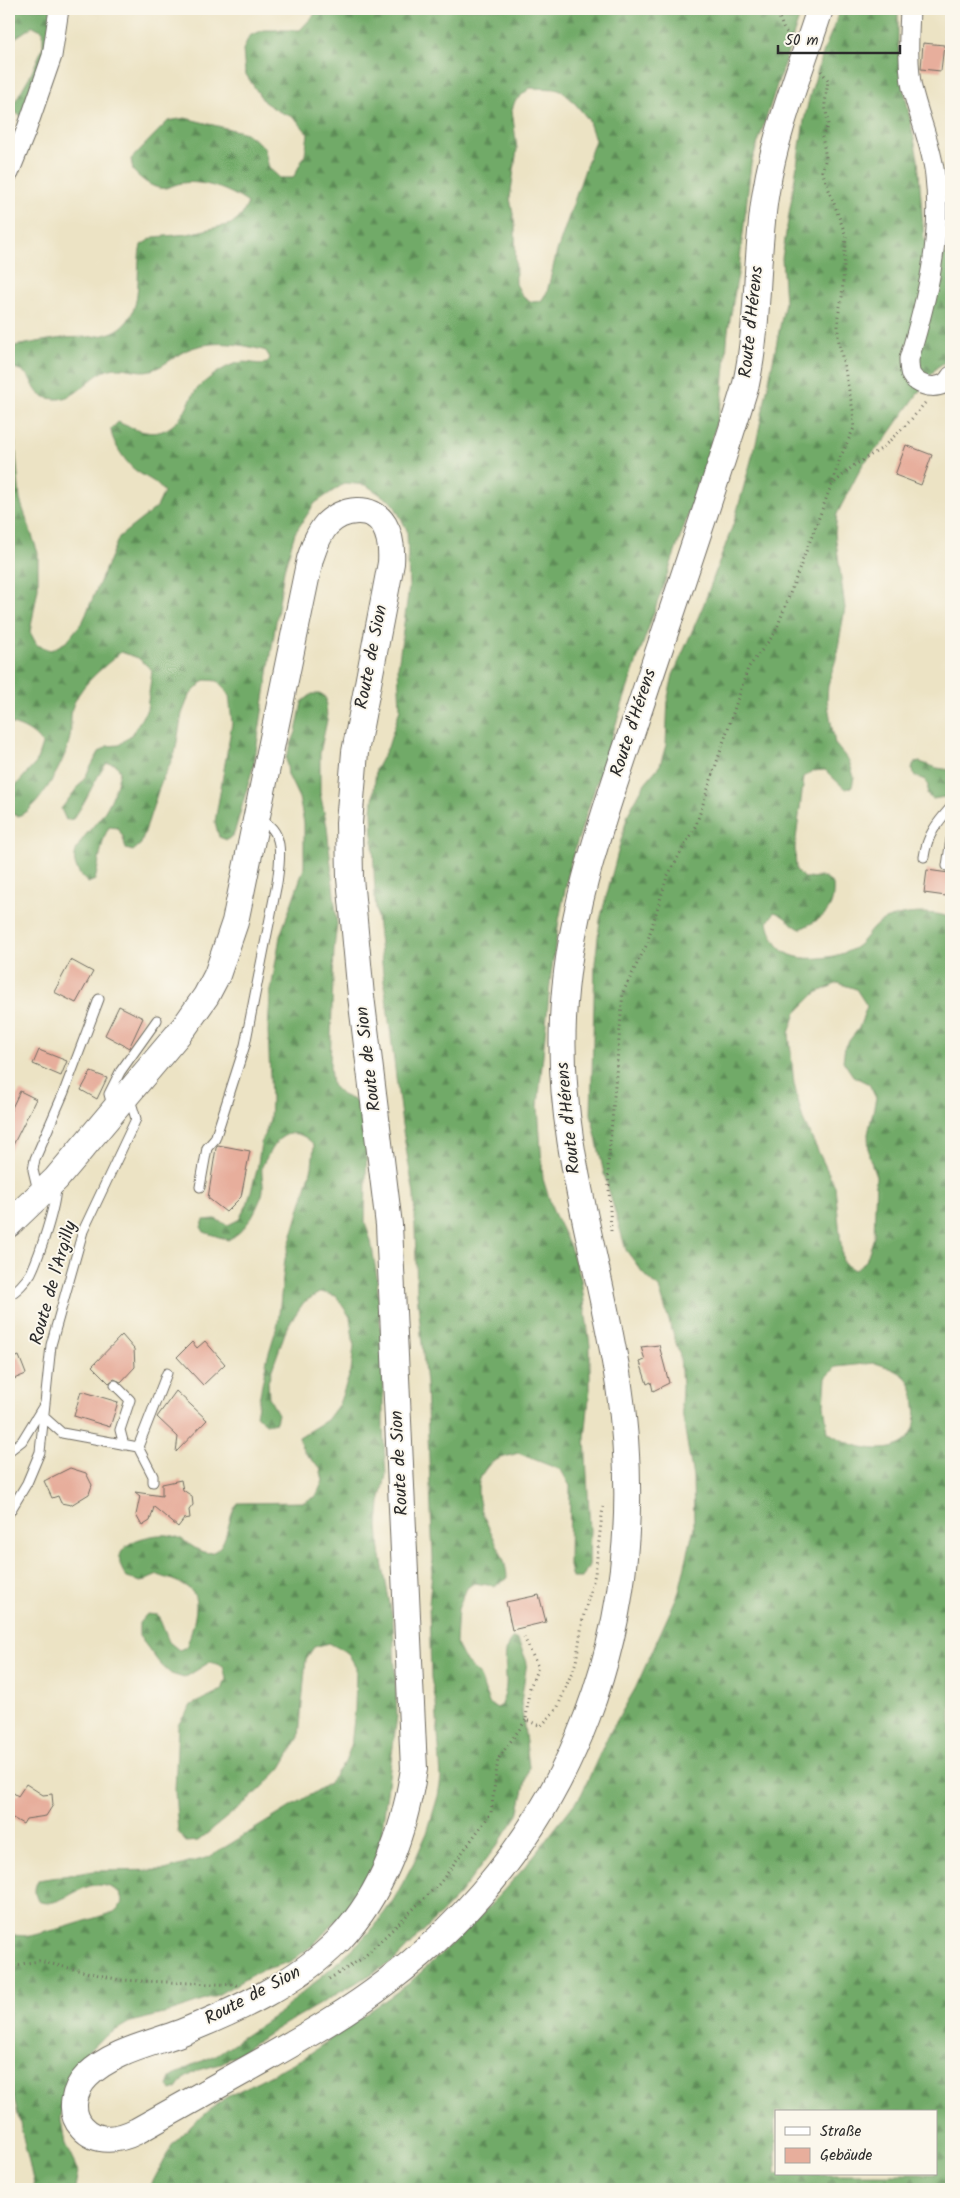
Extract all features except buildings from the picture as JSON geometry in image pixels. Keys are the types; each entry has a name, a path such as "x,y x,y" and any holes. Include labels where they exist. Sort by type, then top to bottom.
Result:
{"main road":[{"name":"Route d'Hérens","path":"627,1450 611,1335 581,1208 567,1122 562,1037 567,969 579,903 601,825 746,384 755,326 761,226 768,175 785,112 820,9"},
{"name":"Route de Sion","path":"9,1224 48,1187 185,1026 206,996 217,975 235,922 310,559 316,542 325,526 340,514 359,511 370,513 380,520 388,534 392,547 391,563 355,752 349,823 350,878 361,996 389,1225 414,1769 408,1804 400,1834 387,1870 375,1893 339,1940 313,1963 289,1980 254,1999 181,2032 114,2058 95,2069 79,2086 75,2097 74,2113 79,2124 88,2132 104,2139 126,2136 326,2024 359,2003 417,1959 448,1930 484,1891 521,1843 546,1804 574,1750 600,1682 617,1613 625,1564 629,1496 627,1450"}],"street":[{"path":"9,173 52,56 59,9"},
{"path":"910,9 910,74 935,174 938,207 936,242 929,288 909,359 909,369 916,380 932,387 951,380"}],"lane":[{"path":"924,857 931,831 951,807"},
{"path":"200,1187 207,1148 214,1139 246,1046 277,883 280,860 278,838 271,826 256,819"},
{"path":"947,866 951,839"},
{"path":"9,1295 15,1292 30,1274 56,1200 48,1187 33,1170 35,1159 99,999"},
{"name":"Route de l'Argilly","path":"9,1513 27,1483 40,1452 52,1345 83,1231 136,1120 109,1094 120,1072 156,1020"},
{"path":"153,1482 153,1476 138,1447 167,1374"},
{"path":"116,1385 130,1400 120,1430 124,1445"},
{"name":"Route de l'Argilly","path":"9,1451 22,1442 46,1402"},
{"path":"44,1418 62,1433 138,1447"}],"path":[{"path":"611,1235 608,1167 623,992 646,946 667,877 696,825 748,668 775,633 840,458 854,428 853,410 838,336 838,316 842,297 846,236 822,171 826,158 822,136 828,124 826,104 828,80 806,51"},
{"path":"831,486 853,466 881,449 909,422 925,403 932,387"},
{"path":"526,1720 542,1726 557,1709 576,1662 583,1618 595,1574 604,1498"},
{"path":"326,1980 364,1958 440,1884 491,1813 498,1759 526,1720 529,1690 538,1667 524,1637"},
{"path":"9,1966 39,1960 120,1980 246,1985 254,1999"}],"green space":[{"path":"9,9 66,9 22,116 17,114 13,105 31,74 43,47 43,31 33,26 15,38 9,47"},
{"path":"317,9 802,9 751,164 739,268 728,331 722,400 705,467 633,672 571,861 559,920 551,974 538,1106 543,1179 553,1211 569,1244 581,1279 590,1345 590,1389 585,1438 590,1530 589,1565 582,1578 572,1578 569,1566 570,1486 561,1470 518,1453 493,1462 481,1477 478,1491 480,1506 500,1551 507,1579 495,1586 474,1583 467,1588 458,1609 456,1643 466,1662 480,1676 489,1703 497,1708 502,1705 505,1692 505,1660 507,1648 513,1638 518,1640 527,1662 521,1702 529,1767 518,1815 458,1896 394,1961 278,2028 237,2055 217,2065 199,2070 185,2078 177,2089 171,2091 168,2086 171,2078 186,2068 216,2055 282,2011 350,1951 375,1926 394,1899 427,1833 438,1796 441,1778 436,1703 431,1678 429,1604 433,1560 426,1384 417,1293 414,1195 402,1125 383,973 375,899 372,811 376,769 388,747 400,709 398,667 409,587 407,530 393,503 366,485 345,483 315,503 295,533 284,570 254,764 234,834 227,840 219,837 215,822 232,723 229,695 218,681 205,680 189,696 182,714 175,753 160,785 141,844 133,851 126,849 118,828 109,827 102,846 95,880 88,883 79,873 75,863 75,854 84,837 108,806 118,781 120,770 115,764 107,763 73,819 66,820 61,809 84,779 99,752 107,746 119,745 132,734 147,709 152,670 138,658 121,652 95,675 83,688 74,703 71,733 65,755 49,785 28,811 18,816 9,813 9,793 36,763 42,744 28,730 9,723 9,424 15,442 20,500 38,553 38,588 30,632 37,645 51,650 66,642 83,621 119,537 157,507 164,492 157,484 135,470 127,462 116,445 111,429 118,422 136,430 153,433 160,432 176,423 198,388 215,374 238,363 263,364 267,363 270,358 266,351 248,346 210,344 187,350 162,366 151,370 140,371 113,368 107,370 70,396 55,399 39,394 26,374 9,367 9,347 63,338 103,335 121,328 128,321 135,303 141,245 154,237 188,234 231,224 242,215 248,203 225,190 190,182 159,188 148,184 133,171 131,159 168,121 185,118 246,133 264,147 269,168 280,178 293,178 305,155 308,134 295,118 278,111 264,102 245,73 243,50 249,36 264,30 300,30","holes":["530,88 559,89 572,100 588,119 595,140 557,251 547,292 541,301 532,302 523,297 516,284 515,225 510,198 517,149 512,110 515,101"]},
{"path":"841,9 898,9 898,42 902,78 918,159 924,239 938,253 951,256 951,363 945,362 936,368 885,440 863,464 837,514 835,533 845,608 836,659 828,685 827,700 835,744 849,761 854,777 852,787 845,789 825,770 812,771 804,777 795,847 796,870 804,878 824,877 833,884 832,901 826,913 800,929 774,912 768,922 774,939 779,947 787,953 803,958 822,958 842,954 850,950 857,946 877,924 897,916 926,913 944,915 951,918 951,2189 149,2189 172,2145 195,2122 225,2098 305,2057 408,1984 470,1927 525,1867 581,1795 608,1736 635,1689 679,1592 694,1527 693,1478 681,1406 680,1356 659,1288 643,1273 626,1250 604,1174 591,1114 595,963 600,920 628,814 645,783 660,765 666,745 668,697 673,675 703,606 734,522 757,439 785,302 782,258 804,121 824,50","holes":["838,983 856,989 867,1006 859,1028 845,1046 843,1061 853,1076 869,1084 876,1098 868,1134 869,1156 876,1176 874,1237 866,1261 854,1270 843,1263 835,1186 803,1120 794,1084 789,1033 796,1013 816,993","875,1363 903,1375 912,1388 914,1395 915,1424 909,1437 899,1445 886,1449 856,1445 841,1440 828,1432 824,1405 826,1378 836,1367"]},
{"path":"312,694 322,694 326,699 327,720 320,753 320,793 327,826 337,924 334,949 330,1067 332,1085 342,1095 356,1101 365,1114 367,1139 365,1222 371,1241 377,1277 383,1362 383,1428 386,1475 380,1503 378,1526 380,1551 393,1621 397,1716 381,1838 372,1870 361,1894 313,1945 290,1962 259,1971 214,1997 164,2014 130,2022 101,2039 80,2059 70,2074 63,2095 61,2119 65,2144 78,2171 75,2189 35,2189 9,2076 9,1935 30,1936 66,1927 114,1912 123,1903 120,1893 110,1887 98,1885 83,1888 60,1900 45,1903 38,1901 36,1895 35,1890 38,1880 94,1871 165,1870 209,1857 328,1784 345,1762 351,1746 355,1710 356,1667 348,1653 329,1643 314,1647 306,1659 299,1737 281,1768 260,1790 198,1841 186,1842 178,1833 175,1791 178,1725 191,1705 222,1690 226,1679 223,1666 210,1662 184,1678 171,1674 160,1664 139,1636 139,1623 147,1614 158,1615 169,1642 179,1650 186,1647 196,1612 195,1598 193,1593 186,1587 158,1575 141,1582 127,1578 120,1563 121,1553 130,1543 160,1535 177,1537 200,1551 210,1553 220,1547 223,1542 234,1508 238,1503 304,1502 316,1496 323,1481 320,1467 306,1454 299,1437 327,1420 339,1404 351,1371 354,1346 350,1317 336,1296 321,1292 304,1302 287,1327 268,1381 269,1398 278,1414 276,1422 266,1424 256,1415 267,1359 278,1323 285,1259 312,1167 314,1145 308,1139 301,1135 289,1134 278,1140 273,1146 262,1167 262,1195 249,1221 240,1232 228,1240 204,1232 201,1227 204,1220 215,1219 228,1225 238,1220 247,1205 257,1170 261,1143 270,1119 268,1031 270,996 280,936 304,868 304,823 299,798 288,775 286,757 296,732 302,702"},
{"path":"920,762 937,768 951,770 951,796 933,799 927,795 928,786 925,780 915,776 912,769 914,763"}]}
